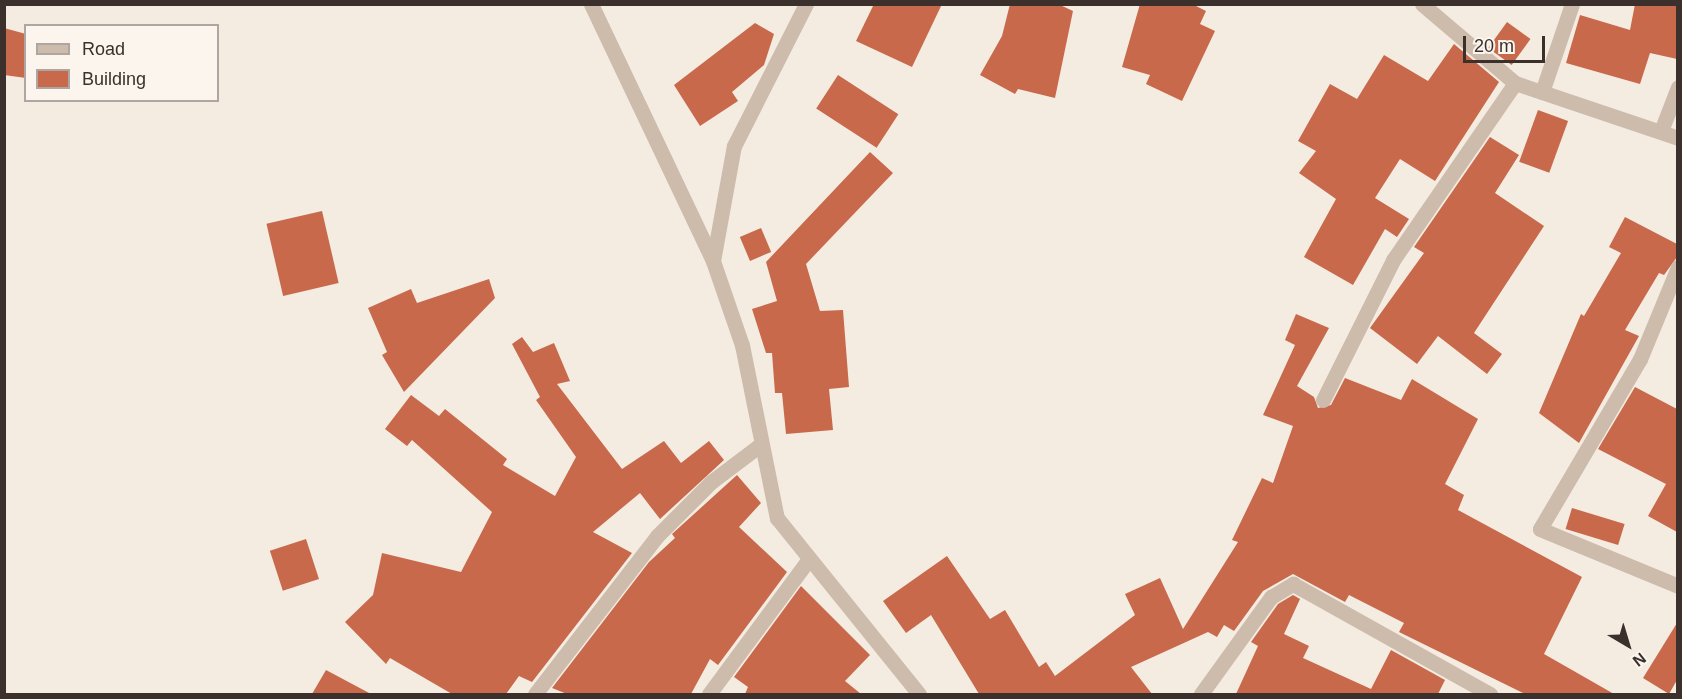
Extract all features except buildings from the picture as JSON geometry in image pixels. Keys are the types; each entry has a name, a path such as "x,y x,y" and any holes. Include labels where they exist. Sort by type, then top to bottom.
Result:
{"street":[{"path":"591,4 713,261 742,345 760,446 777,518 919,694"},
{"path":"713,261 734,146 806,4"},
{"path":"1422,4 1515,83 1677,138"},
{"path":"1542,92 1572,4"},
{"path":"1323,400 1393,260 1515,83"},
{"path":"1661,131 1677,87"},
{"path":"1677,267 1640,359 1540,529 1677,586"},
{"path":"535,694 657,536 711,482 760,446"},
{"path":"709,694 809,559"},
{"path":"1202,694 1271,597 1293,584 1490,694"}]}
